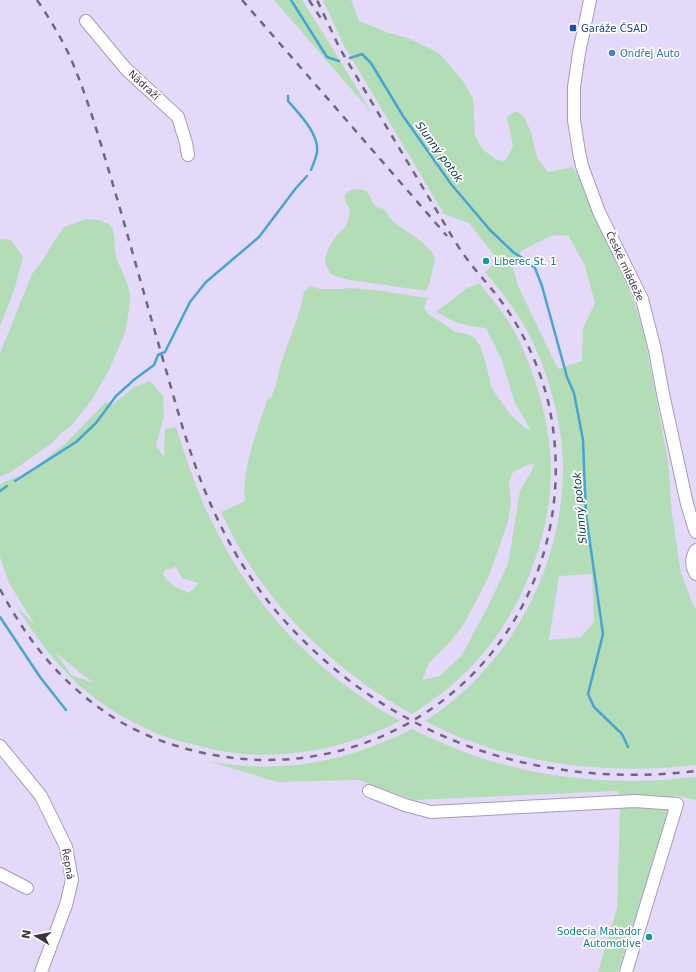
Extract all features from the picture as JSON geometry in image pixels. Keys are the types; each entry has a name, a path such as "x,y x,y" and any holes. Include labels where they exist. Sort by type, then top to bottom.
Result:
{"street":[{"name":"České mládeže","path":"590,0 579,53 574,87 574,120 579,152 582,166 599,212 642,299 655,350 687,504 696,532"},
{"name":"Nádraží","path":"86,21 126,69 178,117 188,155"},
{"path":"696,550 692,562 696,574"},
{"name":"Řepná","path":"1,748 41,796 66,847 72,880 66,905 41,972"},
{"path":"369,791 405,805 431,812 635,800 677,804 626,972"},
{"path":"0,874 27,888"}],"green space":[{"path":"274,0 302,0 372,113"},
{"path":"323,0 351,0 359,21 389,33 408,38 439,53 462,80 473,98 475,136 483,150 497,160 505,161 513,146 507,117 516,111 524,117 531,132 537,157 548,172 572,167 583,182 592,210 633,299 644,333 668,461 672,514 681,573 693,605 696,608 696,765 637,769 578,766 549,762 492,749 449,733 425,721 455,699 482,673 506,643 526,611 542,577 553,541 561,504 563,467 561,438 552,393 534,344 517,314 485,272 498,260 469,223 444,214 343,44","holes":["568,235 585,266 595,303 583,328 582,361 558,369 518,286 513,268 521,251 551,236","592,574 594,622 581,637 549,640 559,576"]},
{"path":"354,189 364,190 373,203 377,207 383,209 398,226 427,246 435,258 429,286 426,291 350,280 331,274 325,263 325,259 329,247 348,221 350,209 346,202 345,194"},
{"path":"86,219 98,220 109,224 113,229 117,260 128,285 130,295 125,333 109,370 91,401 70,427 60,434 51,444 9,473 0,477 0,353 32,274 43,260 64,227"},
{"path":"0,239 11,240 23,257 14,291 0,326"},
{"path":"479,283 497,305 512,327 527,359 534,377 548,431 551,466 550,493 546,519 530,573 506,622 490,645 459,679 412,714 367,686 306,635 271,595 255,573 221,512 245,501 244,488 251,449 268,398 271,398 276,384 281,363 300,310 304,292 310,286 320,289 349,288 375,290 428,298 424,307 428,314 455,332 467,334 475,338 480,346 491,386 495,393 510,414 525,428 531,430 515,403 501,358 486,328 455,322 436,312 466,289","holes":["534,464 520,491 508,564 490,602 462,655 440,676 422,680 429,663 451,641 464,624 488,578 508,522 511,502 509,483 513,472 527,465"]},
{"path":"150,381 163,396 164,416 156,446 164,457 165,429 176,427 187,462 216,530 243,576 258,598 295,641 327,671 363,698 400,721 359,738 316,750 272,755 227,752 163,736 119,714 98,701 80,686 45,648 16,606 35,625 9,583 0,557 0,484 25,475 66,443 106,402 112,405 134,387","holes":["175,566 182,578 199,583 189,593 171,583 163,574 165,570","56,653 82,674 94,683 71,675"]},
{"path":"412,729 453,748 483,759 533,772 611,781 663,780 696,777 696,800 674,795 618,972 598,972 617,908 620,810 618,791 414,800 359,780 277,782 208,761 262,767 313,763 362,750"}],"waterway":[{"name":"Slunný potok","path":"291,0 327,57 339,61"},
{"name":"Slunný potok","path":"350,58 362,54 371,63 403,116 451,184 490,230 513,252 524,259"},
{"path":"288,96 288,101 303,118 315,138 317,152 311,170"},
{"path":"15,481 76,442 96,423 116,396 154,365 158,355 165,352 190,302 206,282 259,237 296,188 307,176"},
{"name":"Slunný potok","path":"528,262 535,268 542,286 567,377 574,393 583,440 586,515 603,634 588,694 594,707 622,734 628,747"},
{"path":"0,491 7,486"},
{"path":"0,617 40,677 66,710"}],"railway":[{"path":"37,0 56,29 77,75 89,107 189,448 201,481 214,512 236,554 261,593 285,622 316,653 368,694 405,717 439,734 474,748 510,759 546,767 583,772 621,775 696,771"},
{"path":"242,0 447,236"},
{"path":"309,0 322,20"},
{"path":"0,589 23,628 50,663 82,694 119,721 153,738 189,750 214,755 264,760 313,756 360,745 404,726 444,699 480,667 510,628 533,583 541,561 552,516 555,494 555,447 548,401 540,374 523,336 509,312 454,240 340,49 317,0"}],"place":[{"name":"Garáže ČSAD","path":"573,28"},
{"name":"Ondřej Auto","path":"612,53"},
{"name":"Liberec St. 1","path":"486,261"},
{"name":"Sodecia Matador Automotive","path":"649,937"}]}
